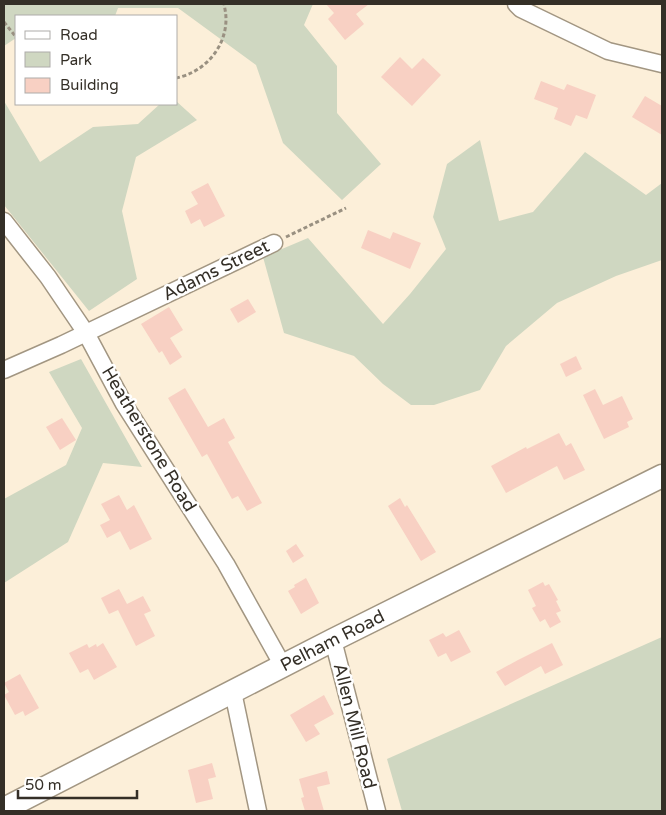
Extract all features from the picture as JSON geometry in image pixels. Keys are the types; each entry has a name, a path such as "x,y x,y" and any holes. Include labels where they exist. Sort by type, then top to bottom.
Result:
{"main road":[{"name":"Pelham Road","path":"4,809 333,640 662,476"}],"street":[{"path":"516,4 608,51 662,64"},
{"name":"Heatherstone Road","path":"4,221 48,277 86,332 124,404 226,564 284,666"},
{"name":"Adams Street","path":"4,370 274,242"},
{"name":"Allen Mill Road","path":"333,640 377,811"},
{"path":"233,692 258,811"}],"path":[{"path":"178,77 191,73 198,68 212,57 220,47 224,36 226,18 224,4"},
{"path":"4,22 15,36"},
{"name":"Adams Street","path":"274,242 346,208"}],"green space":[{"path":"4,4 313,4 304,25 337,66 337,113 381,164 342,200 283,143 256,65 178,8 118,8 115,15 15,15 15,39 4,46"},
{"path":"4,101 40,162 93,127 138,124 159,105 178,105 178,103 197,120 136,157 122,211 137,279 89,311 4,205"},
{"path":"480,140 499,221 533,212 585,152 646,195 662,183 662,260 616,276 557,303 506,346 480,390 434,405 411,405 383,384 354,356 284,333 263,257 308,238 383,324 446,249 433,217 447,164"},
{"path":"81,359 142,467 103,463 68,542 4,583 4,499 66,465 82,428 49,372"},
{"path":"662,637 662,811 402,811 387,759"}],"building":[{"path":"326,4 369,4 356,14 364,24 345,40 328,19 334,13"},
{"path":"400,57 412,69 423,58 441,75 412,106 381,77"},
{"path":"541,81 564,90 567,84 596,95 587,119 576,115 571,126 554,119 558,108 534,99"},
{"path":"645,96 662,106 662,135 632,117"},
{"path":"208,183 225,216 204,227 200,219 191,224 185,211 198,204 191,192"},
{"path":"368,230 390,239 393,232 421,243 410,269 361,248"},
{"path":"248,299 256,312 238,323 230,309"},
{"path":"169,307 183,330 170,338 182,357 170,365 162,351 159,353 141,324"},
{"path":"576,356 582,369 566,377 560,364"},
{"path":"185,388 208,427 224,418 235,438 228,442 262,503 247,511 238,496 232,499 207,454 202,457 168,398"},
{"path":"595,389 603,405 622,396 633,419 627,422 629,427 604,439 583,395"},
{"path":"62,418 76,440 60,450 46,427"},
{"path":"559,433 566,446 571,443 585,470 564,480 557,466 506,493 491,466 526,447 527,449"},
{"path":"119,495 127,510 134,505 152,539 130,550 120,531 107,538 100,525 110,520 101,504"},
{"path":"400,498 405,507 407,505 436,552 421,561 388,506"},
{"path":"296,544 304,556 293,563 286,551"},
{"path":"306,578 319,603 301,614 288,591"},
{"path":"543,582 545,586 549,584 558,600 556,601 561,611 556,613 561,622 550,628 545,619 540,622 532,608 536,606 528,590"},
{"path":"119,589 127,604 143,596 151,611 144,614 155,636 136,646 118,610 109,614 101,598"},
{"path":"459,630 471,652 451,662 446,653 438,657 429,640 443,633 446,637"},
{"path":"103,643 117,667 94,680 88,669 80,673 69,653 87,644 89,648 96,644 97,647"},
{"path":"552,643 563,665 545,674 541,666 505,686 496,672"},
{"path":"20,674 39,708 25,716 23,711 15,715 4,695 9,692 4,683"},
{"path":"324,695 334,714 314,725 320,734 306,742 290,715"},
{"path":"212,763 216,777 208,779 213,799 196,803 188,770"},
{"path":"327,771 330,784 317,787 324,811 305,811 301,798 304,797 299,779"}]}
